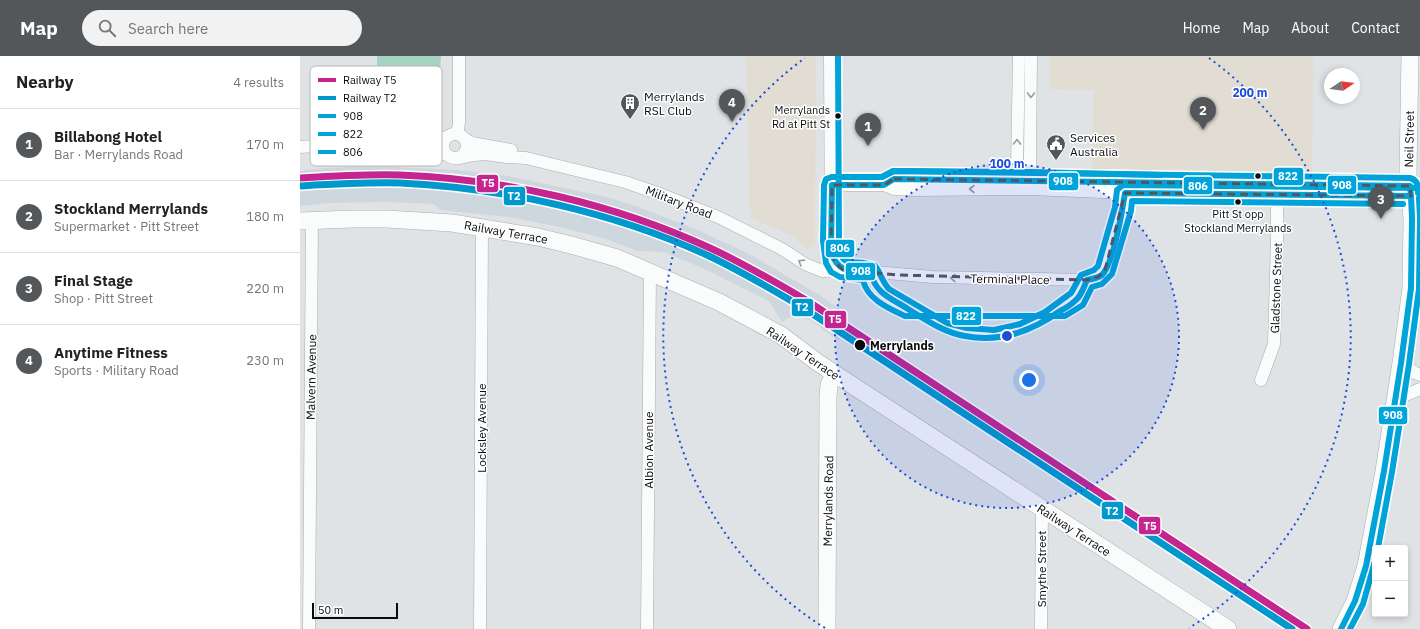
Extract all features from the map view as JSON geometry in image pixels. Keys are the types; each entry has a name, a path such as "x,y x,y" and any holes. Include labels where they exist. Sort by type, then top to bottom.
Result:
{"main road":[{"name":"Neil Street","path":"1341,629 1355,601 1368,558 1384,471 1411,288 1412,218 1415,191 1408,168 1410,56"},
{"name":"Railway Terrace","path":"306,221 352,218 452,223 538,237 617,258 719,302 780,335 834,374 1228,629"},
{"name":"Merrylands Road","path":"827,629 828,397 829,385 834,374"}],"street":[{"path":"456,137 468,148 460,158 452,158 445,154 443,146 456,137 459,123 458,56"},
{"path":"830,56 832,185 831,251 833,260 837,266 843,270"},
{"path":"1010,180 1017,167 1019,56"},
{"path":"1031,180 1032,56"},
{"name":"Military Road","path":"442,139 456,137 472,143 509,150 526,158"},
{"name":"Military Road","path":"300,147 310,146"},
{"name":"Military Road","path":"460,158 485,154 526,158 625,182 718,217 782,249 805,264 822,270"},
{"path":"884,185 894,179 1031,180 1126,188 1277,195 1415,191"},
{"path":"832,185 884,185 894,189 910,190 1126,188 1297,183 1415,191"},
{"name":"Terminal Place","path":"822,270 843,270 933,277 1092,280 1102,274 1108,264 1123,209 1126,188"},
{"name":"Gladstone Street","path":"1261,380 1274,344 1277,195"},
{"name":"Malvern Avenue","path":"306,221 309,629"},
{"name":"Locksley Avenue","path":"480,629 482,227"},
{"name":"Albion Avenue","path":"647,629 650,272"},
{"path":"1401,363 1420,375"},
{"path":"1394,400 1420,389"},
{"name":"Smythe Street","path":"1041,629 1042,509"}],"highlighted area":[{"path":"894,179 906,179 1410,186 1411,196 1125,193 1105,270 1098,277 1087,280 898,275 843,270 835,262 831,251 832,185 884,185"}],"shaded area":[{"path":"746,56 816,56 815,244 807,249 790,235 750,218"},
{"path":"1050,56 1314,56 1312,172 1092,169 1093,90 1050,89"},
{"path":"375,166 457,170 508,176 607,197 633,205 698,230 751,255 823,297 849,318 845,324 865,337 858,347 842,336 838,341 811,320 792,316 782,322 769,301 709,271 664,252 637,251 606,239 560,227 508,217 440,210 434,204 387,202 330,203 300,206 300,171 323,168"}],"green space":[{"path":"377,56 441,56 440,66 377,66"}],"rail line":[{"name":"T5","path":"300,178 400,175 440,177 519,188 559,196 598,207 673,232 710,248 747,266 806,300 1307,629"},
{"name":"T2","path":"300,186 400,183 479,190 558,205 597,215 673,240 709,256 802,307 1292,629"}],"transit line":[{"name":"806","path":"838,56 839,241 842,257 847,261 876,266 884,283 889,289 947,323 967,328 994,330 1020,324 1045,312 1071,293 1081,275 1094,270 1098,266 1115,207 1117,190 1123,185 1420,188"},
{"name":"822","path":"1403,204 1132,201 1131,211 1112,274 1102,284 1092,287 1083,305 1065,316 905,316 885,306 874,298 865,287 863,280 840,277 831,272 826,263 823,241 824,185 826,179 832,177 882,177 893,171 1410,178 1416,182 1418,186 1418,193"},
{"name":"806","path":"832,177 882,177 894,171 1161,175"},
{"name":"908","path":"894,179 1410,186 1411,196 1125,193 1114,249 1102,275 1097,278 1087,280 1080,295 1067,307 1027,330 1015,334 991,338 978,338 949,332 935,325 884,295 876,286 870,272 851,271 841,267 834,258 831,251 832,185 884,185 894,179"},
{"name":"908","path":"1341,629 1355,601 1366,566 1384,471 1411,288 1411,196"},
{"name":"822","path":"1379,545 1392,472 1419,289 1419,198"},
{"name":"822","path":"1350,629 1363,604 1372,572"}],"place":[{"name":"Merrylands Rd at Pitt St","path":"838,116"},
{"name":"Merrylands RSL Club","path":"630,120"},
{"name":"Anytime Fitness","path":"732,122"},
{"name":"Stockland Merrylands","path":"1203,130"},
{"name":"Billabong Hotel","path":"868,146"},
{"name":"Services Australia","path":"1056,161"},
{"name":"Pitt St opp Stockland Merrylands","path":"1238,202"},
{"name":"Final Stage","path":"1381,219"},
{"name":"Merrylands","path":"860,345"}]}
